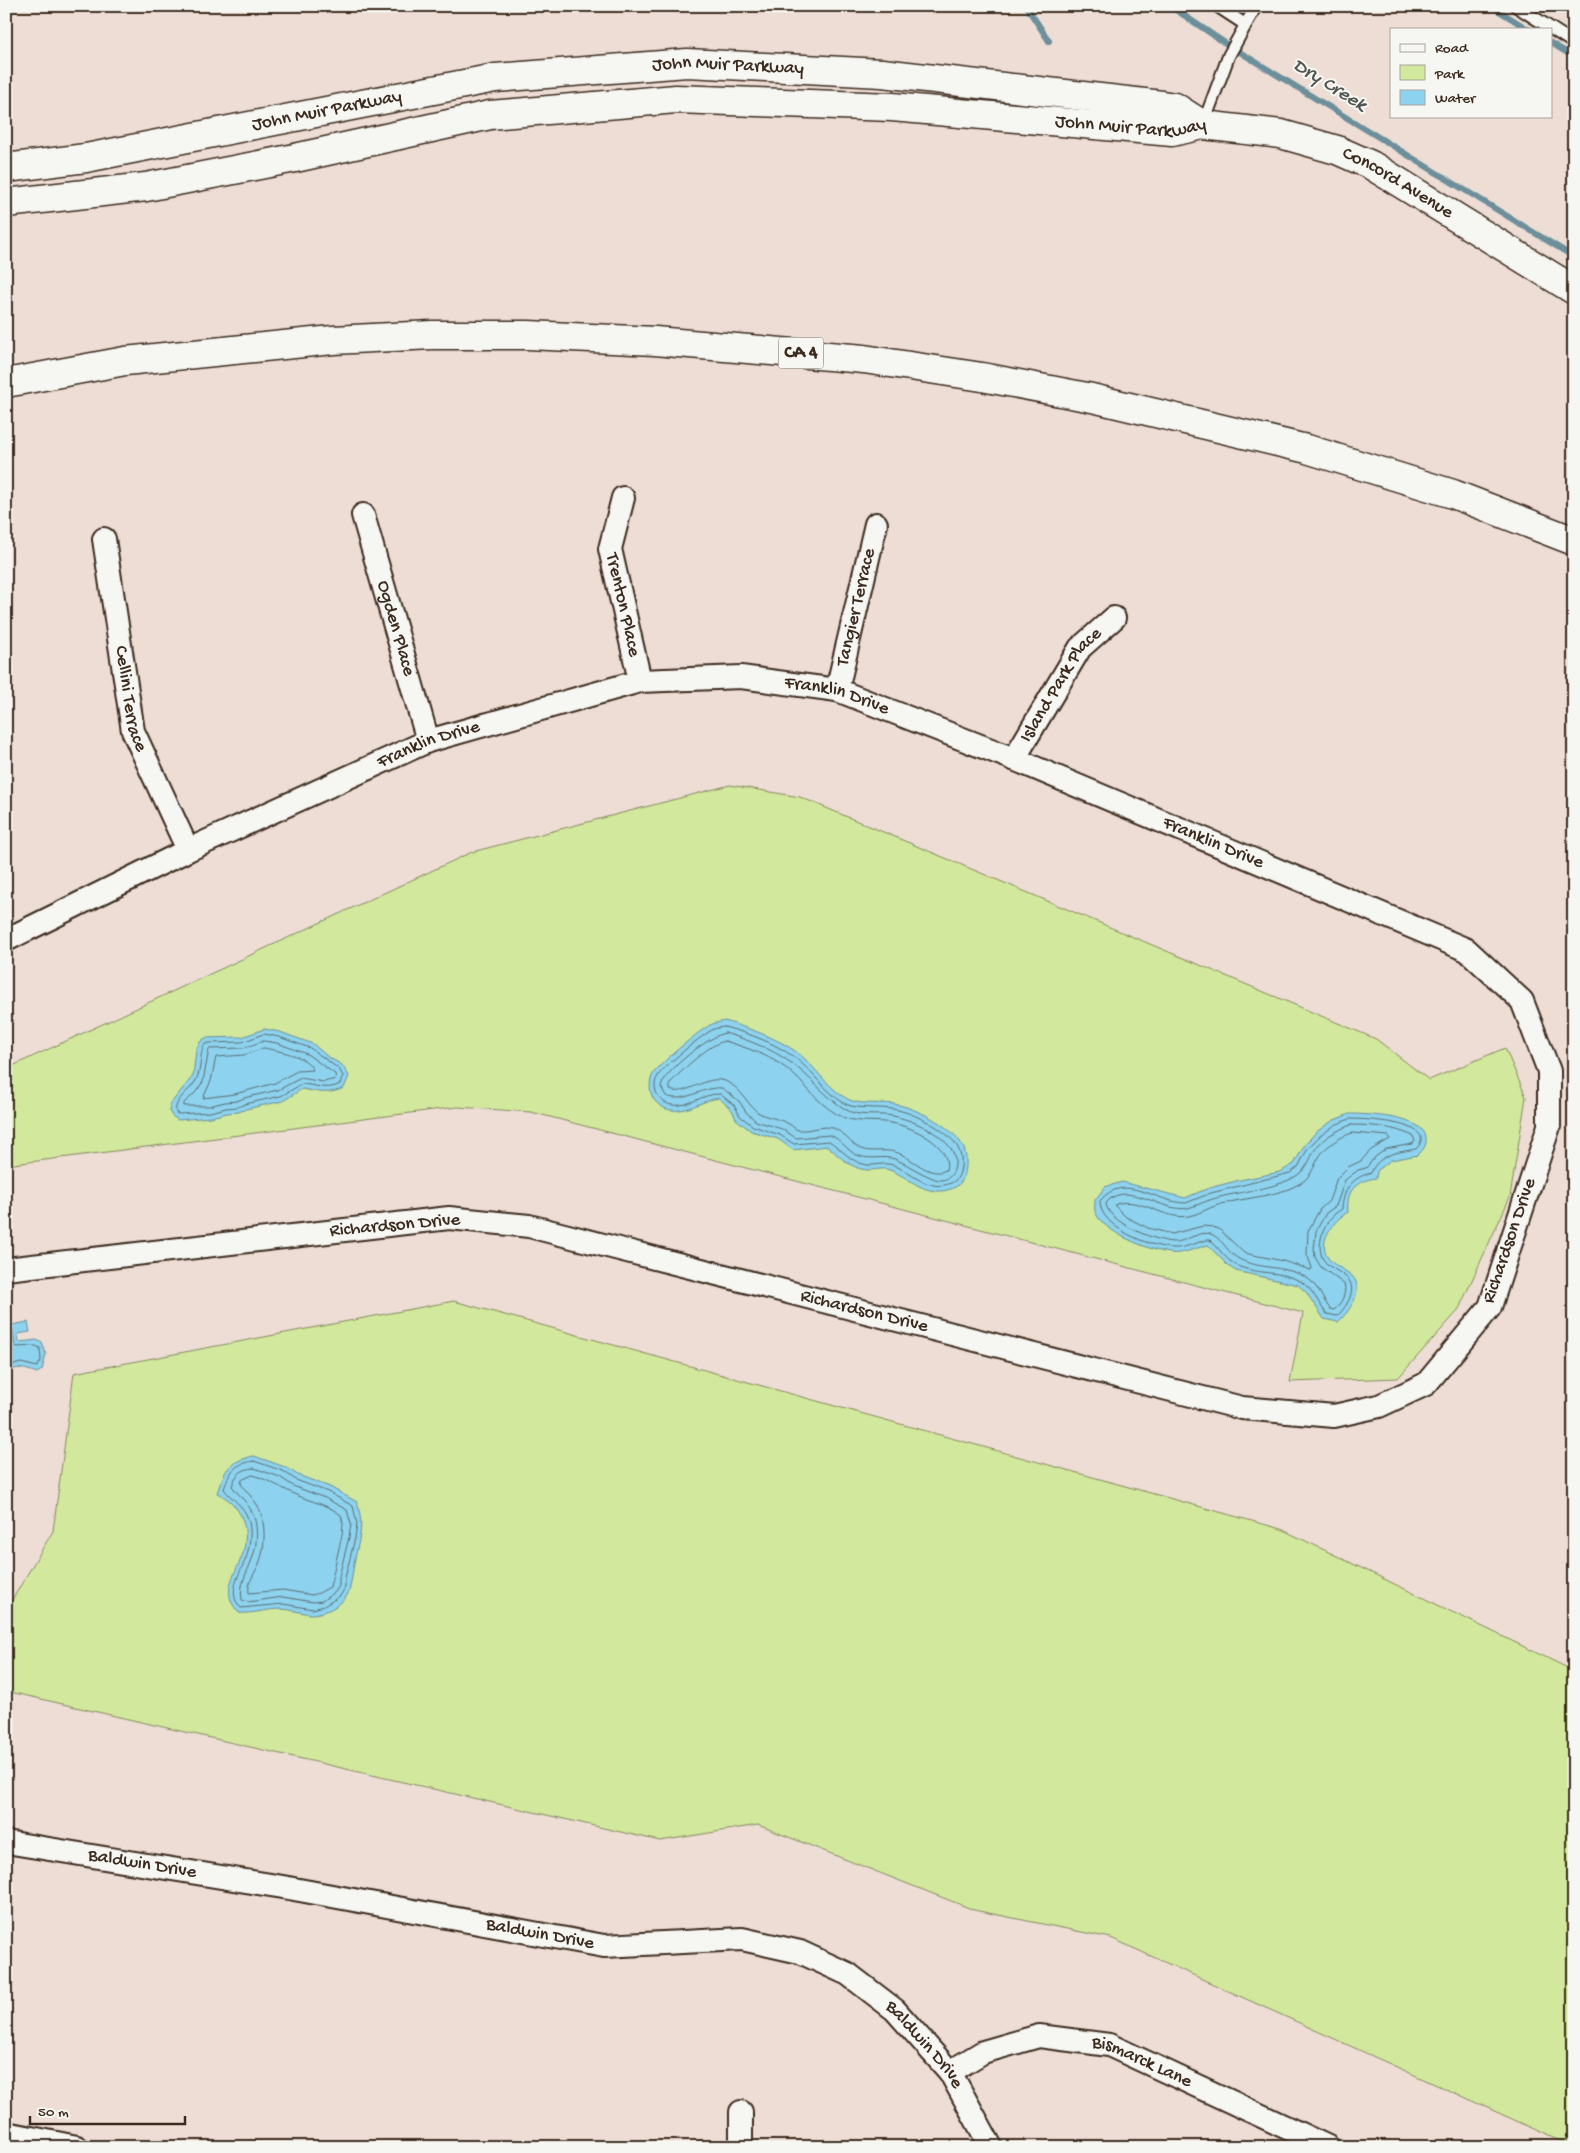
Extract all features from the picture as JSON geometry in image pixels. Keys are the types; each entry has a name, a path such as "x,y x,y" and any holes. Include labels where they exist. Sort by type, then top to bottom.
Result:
{"main road":[{"name":"John Muir Parkway","path":"6,168 86,158 495,78 687,63 882,72 1176,107 1203,125"},
{"name":"John Muir Parkway","path":"6,203 146,187 295,158 490,115 676,99 892,107 1172,132 1203,125"},
{"name":"Concord Avenue","path":"1203,125 1281,134 1338,150 1371,165 1574,290"},
{"name":"CA 4","path":"6,383 125,360 333,340 432,335 528,335 655,341 864,359 982,377 1092,398 1307,449 1453,494 1574,541"}],"street":[{"name":"Trenton Place","path":"623,498 610,549 640,681"},
{"name":"Ogden Place","path":"363,516 428,741"},
{"name":"Tangier Terrace","path":"838,690 876,524"},
{"name":"Cellini Terrace","path":"104,539 132,730 188,850"},
{"name":"Island Park Place","path":"1014,759 1080,648 1114,618"},
{"name":"Franklin Drive","path":"6,940 188,850 428,741 640,681 741,677 838,690 1014,759 1467,950 1522,1001 1549,1071 1549,1126"},
{"name":"Richardson Drive","path":"6,1269 449,1218 529,1226 1242,1408 1334,1416 1378,1406 1426,1384 1490,1307 1549,1126"},
{"name":"Baldwin Drive","path":"6,1842 282,1887 604,1946 742,1939 800,1952 848,1974 894,2010 950,2072 991,2147"},
{"name":"Bismarck Lane","path":"950,2072 982,2052 1040,2036 1109,2045 1328,2147"},
{"path":"741,2112 741,2147"},
{"path":"6,2133 77,2147"}],"lane":[{"path":"1217,6 1246,24"},
{"path":"1203,125 1229,55 1256,6"},
{"path":"1516,6 1550,28"},
{"path":"1552,29 1574,43"}],"green space":[{"path":"730,785 800,797 1376,1039 1429,1080 1505,1048 1526,1097 1510,1197 1458,1311 1398,1378 1290,1382 1303,1313 531,1112 457,1107 6,1165 6,1069 472,852"},
{"path":"454,1301 1281,1529 1574,1671 1574,2147 1111,1938 974,1910 758,1825 660,1841 6,1691 6,1610 53,1531 74,1373"}],"water":[{"path":"725,1021 763,1034 790,1047 804,1058 830,1086 852,1101 889,1103 902,1106 931,1118 949,1130 956,1136 964,1150 966,1165 962,1181 951,1189 934,1191 889,1170 857,1168 828,1146 793,1150 778,1139 751,1131 736,1119 732,1110 719,1098 683,1110 671,1110 660,1106 653,1098 650,1088 651,1079 655,1071 705,1028"},
{"path":"264,1029 280,1032 313,1044 328,1057 342,1065 349,1076 344,1088 328,1092 302,1089 283,1101 211,1117 178,1120 172,1116 169,1111 171,1103 193,1076 196,1050 200,1042 205,1038 242,1037"},
{"path":"1349,1114 1393,1118 1416,1125 1423,1131 1426,1143 1418,1155 1391,1160 1377,1171 1376,1178 1362,1182 1353,1188 1350,1193 1348,1212 1337,1220 1326,1238 1325,1251 1328,1258 1353,1277 1357,1289 1354,1301 1338,1322 1324,1319 1306,1292 1298,1285 1236,1271 1228,1266 1208,1245 1175,1253 1151,1249 1116,1233 1099,1219 1095,1211 1095,1200 1105,1187 1122,1182 1185,1198 1209,1188 1280,1172 1294,1164 1304,1146 1316,1132 1332,1121"},
{"path":"28,1322 30,1332 18,1334 19,1342 37,1340 42,1343 46,1354 42,1370 37,1373 17,1368 6,1373 6,1326"},
{"path":"254,1456 285,1467 298,1475 330,1487 357,1502 360,1530 350,1588 345,1599 335,1607 317,1614 281,1609 239,1613 233,1605 229,1591 230,1584 245,1546 245,1528 233,1504 217,1493 228,1468 238,1461"}],"waterway":[{"path":"1026,6 1049,41"},
{"name":"Dry Creek","path":"1170,6 1225,43 1574,257"},
{"path":"1491,6 1526,28"},
{"path":"1552,44 1574,57"}]}
